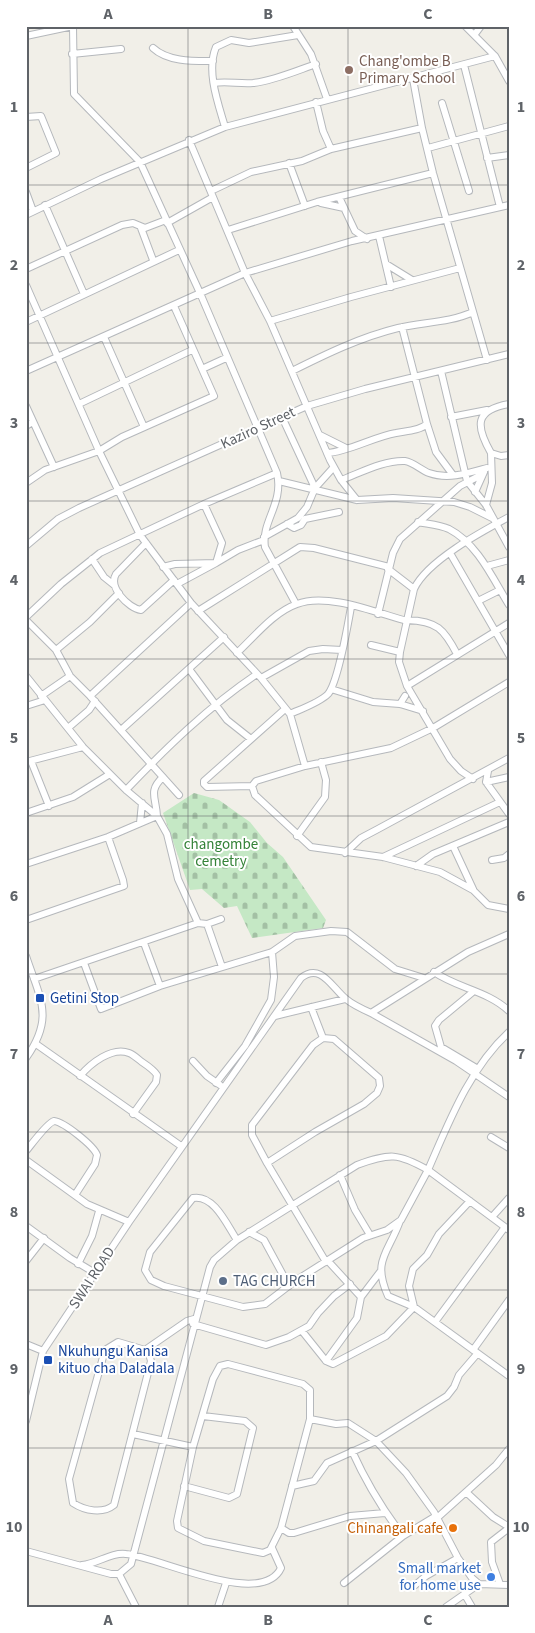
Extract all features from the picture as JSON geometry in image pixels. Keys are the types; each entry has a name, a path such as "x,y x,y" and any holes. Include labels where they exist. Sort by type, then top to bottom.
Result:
{"street":[{"path":"26,36 73,26 74,94 140,162 200,294 277,473 279,481 278,498 264,538 271,563 296,604"},
{"path":"293,26 316,64 327,99"},
{"path":"465,26 495,56 509,80"},
{"path":"475,34 481,26"},
{"path":"225,126 214,83 213,61 216,47 226,41 249,43 298,35"},
{"path":"153,48 159,54 180,59 194,62 213,61"},
{"path":"72,54 121,49"},
{"path":"26,192 30,213 140,162 225,126 495,56"},
{"path":"214,83 229,81 247,84 261,82 316,64"},
{"path":"464,65 500,206"},
{"path":"413,78 433,173 487,360"},
{"path":"316,102 323,131 332,149"},
{"path":"442,102 469,191"},
{"path":"26,117 41,116 56,153 26,168"},
{"path":"428,148 509,126"},
{"path":"141,228 167,222 246,173 307,159 332,149 422,128"},
{"path":"190,140 245,272 270,321 327,453 341,480 357,500"},
{"path":"487,158 509,155"},
{"path":"289,163 305,206"},
{"path":"228,230 317,202 433,173"},
{"path":"339,197 355,231 367,239"},
{"path":"317,202 344,208"},
{"path":"26,371 174,306 245,272 352,241 509,204"},
{"path":"46,205 64,251 84,294"},
{"path":"26,269 126,224 137,224 141,228 153,260"},
{"path":"352,241 355,231"},
{"path":"379,236 391,287"},
{"path":"26,322 153,260 179,250"},
{"path":"386,264 412,280"},
{"path":"270,321 460,268"},
{"path":"26,285 99,451 140,535 191,603 259,676 288,712 305,766"},
{"path":"26,483 54,466 99,451 144,427 214,396 174,306"},
{"path":"292,371 339,348 402,327 449,320 473,312"},
{"path":"402,327 436,452 453,475"},
{"path":"104,337 144,427"},
{"path":"79,404 192,350"},
{"name":"Kaziro Street","path":"26,546 58,519 307,406 365,389 509,354"},
{"path":"202,368 226,358"},
{"path":"441,371 466,478 486,505 493,521 509,547"},
{"path":"451,417 509,404"},
{"path":"26,406 54,466"},
{"path":"476,492 487,469 491,453 482,430 483,416 487,410"},
{"path":"282,417 316,488"},
{"path":"26,426 33,422"},
{"path":"327,453 378,436 419,429 427,424"},
{"path":"320,435 346,448"},
{"path":"491,453 501,456 509,455"},
{"path":"378,614 389,568 400,539 443,502 466,478 487,469 501,456"},
{"path":"341,480 375,468 404,461 433,474 466,478"},
{"path":"92,559 104,577 114,585 131,606 141,610 175,582 216,563 287,524 294,528 298,527 316,488 334,468"},
{"path":"486,505 492,484 487,469"},
{"path":"179,795 152,763 70,676 56,650 26,618 60,584 92,559 204,504 277,473"},
{"path":"279,481 316,488 330,494 357,500 393,498 461,504 493,521"},
{"path":"204,504 222,543 216,563"},
{"path":"302,518 339,512"},
{"path":"472,779 450,759 407,686 399,662 400,652 414,589 426,571 466,544 493,521 509,517"},
{"path":"418,522 445,528 466,544 487,566 509,605"},
{"path":"114,585 116,574 146,543"},
{"path":"198,611 295,548 307,546 389,568 414,589"},
{"path":"450,553 509,655"},
{"path":"487,566 509,560"},
{"path":"163,567 175,564 216,563"},
{"path":"478,601 500,590"},
{"path":"56,650 90,622 119,593"},
{"path":"237,652 277,615 296,604 320,600 407,620 426,621 440,628 449,637 458,654"},
{"path":"90,696 191,603"},
{"path":"252,786 207,787 204,781 251,739 288,712 322,698 331,688 342,650 351,607"},
{"path":"407,686 509,623"},
{"path":"121,730 224,637"},
{"path":"371,645 400,652"},
{"path":"126,790 152,763 216,705 259,676 309,651 323,649 342,650"},
{"path":"189,669 227,720 251,739"},
{"path":"26,676 83,747 126,790 157,816 167,834 178,879 198,923"},
{"path":"26,706 43,698 70,676"},
{"path":"252,786 256,781 305,766 390,748 433,728 509,682"},
{"path":"331,688 373,702 400,704 423,711"},
{"path":"400,704 405,696"},
{"path":"68,728 89,710 95,701"},
{"path":"49,806 28,761 83,747"},
{"path":"345,853 361,838 378,828 509,758"},
{"path":"297,836 325,796 326,780 321,762"},
{"path":"488,770 486,782 509,814"},
{"path":"26,813 79,795 110,774"},
{"path":"157,816 153,791 155,785 163,777"},
{"path":"486,782 509,777"},
{"path":"252,786 255,795 311,847 383,857 440,872 474,890"},
{"path":"383,857 500,802"},
{"path":"140,823 142,803"},
{"path":"26,864 108,837 157,816"},
{"path":"416,866 424,859 509,822"},
{"path":"26,920 124,886 124,880 108,837"},
{"path":"454,846 474,890 488,905 509,909"},
{"path":"492,860 504,858 509,854"},
{"path":"34,979 198,923 207,924 221,919"},
{"path":"207,924 222,967"},
{"path":"84,963 101,1009 160,986 189,979 272,952 295,936 331,931 347,932 395,969 424,978"},
{"path":"371,1012 468,952 509,934"},
{"path":"144,943 160,986"},
{"path":"216,1083 245,1046 271,1000 274,977 272,952"},
{"path":"26,956 44,1015 43,1029 36,1044 26,1058"},
{"name":"SWAI ROAD","path":"26,1421 43,1351 129,1222 301,978 309,972 320,974 345,999"},
{"path":"434,972 448,982 474,991 502,1005 509,1011"},
{"path":"474,991 439,1020 436,1026 441,1047 509,1097"},
{"path":"275,1016 345,999 477,1072"},
{"path":"311,1007 323,1038"},
{"path":"509,1032 497,1043 466,1086 428,1170 382,1260 380,1272 388,1296 414,1307 509,1376"},
{"path":"266,1163 364,1104 377,1093 380,1086 379,1078 334,1039 323,1038 313,1045 252,1125 252,1135 266,1163 327,1262 361,1296"},
{"path":"36,1044 133,1114 182,1146"},
{"path":"80,1076 89,1066 120,1052 130,1054 154,1070 157,1075 156,1082 133,1114"},
{"path":"193,1061 223,1088"},
{"path":"26,1151 43,1132 47,1124 54,1121 62,1124 92,1147 97,1155 95,1164 75,1195"},
{"path":"491,1137 509,1148"},
{"path":"26,1551 103,1572 119,1574 131,1564 162,1441 210,1267 214,1260 237,1240 358,1165 378,1157 393,1155 412,1161 428,1170 507,1229 435,1322"},
{"path":"26,1160 99,1211 129,1222"},
{"path":"340,1176 354,1210 370,1235"},
{"path":"237,1240 210,1202 193,1198 150,1252 145,1270 151,1280 243,1307 258,1306 272,1300 289,1286 370,1235 387,1230 401,1220"},
{"path":"492,1217 509,1198"},
{"path":"414,1307 409,1286 414,1269 427,1255 439,1234 470,1201"},
{"path":"78,1264 92,1236 99,1211"},
{"path":"26,1226 78,1264 95,1273"},
{"path":"249,1232 264,1240 289,1286"},
{"path":"26,1260 44,1238"},
{"path":"326,1361 357,1318 361,1296 380,1272"},
{"path":"145,1350 186,1321 266,1345 302,1331 312,1323 318,1313 334,1296 350,1284"},
{"path":"292,1486 314,1481 327,1463 376,1441 447,1396 509,1300"},
{"path":"302,1331 326,1361 336,1364 386,1336 414,1307"},
{"path":"118,1342 145,1350 149,1354 151,1361 114,1505 108,1510 97,1511 73,1503 69,1479 105,1350 118,1342"},
{"path":"26,1344 43,1351"},
{"path":"228,1364 303,1384 310,1390 310,1419 281,1528 272,1548 263,1553 204,1541 181,1531 177,1521 193,1447 203,1416 213,1379 220,1366 228,1364"},
{"path":"184,1486 229,1498 237,1494 253,1433 252,1428 245,1420 203,1416"},
{"path":"310,1419 336,1424 348,1423 363,1430 376,1441 406,1473 437,1517 458,1558 478,1584"},
{"path":"133,1434 193,1447"},
{"path":"344,1583 403,1536 437,1517 496,1466 509,1449"},
{"path":"352,1451 366,1481 385,1513 403,1536"},
{"path":"466,1492 493,1517 509,1528 491,1542 492,1562 500,1584"},
{"path":"281,1528 289,1533 294,1533 350,1516 385,1513"},
{"path":"80,1565 120,1554 149,1558 226,1583 257,1583 271,1580 281,1568 272,1548"},
{"path":"414,1586 426,1576 458,1558"},
{"path":"119,1574 136,1607"},
{"path":"218,1607 226,1583"},
{"path":"446,1607 478,1584 509,1585"},
{"path":"465,1595 472,1607"}],"green space":[{"name":"changombe cemetry","path":"194,793 219,800 250,822 267,843 283,857 326,920 323,928 252,938 237,906 224,908 202,889 190,890 163,813"}],"place":[{"name":"Chang'ombe B Primary School","path":"349,70"},
{"name":"Getini Stop","path":"40,998"},
{"name":"TAG CHURCH","path":"223,1281"},
{"name":"Nkuhungu Kanisa kituo cha Daladala","path":"48,1360"},
{"name":"Chinangali cafe","path":"453,1528"},
{"name":"Small market for home use","path":"491,1577"}]}
